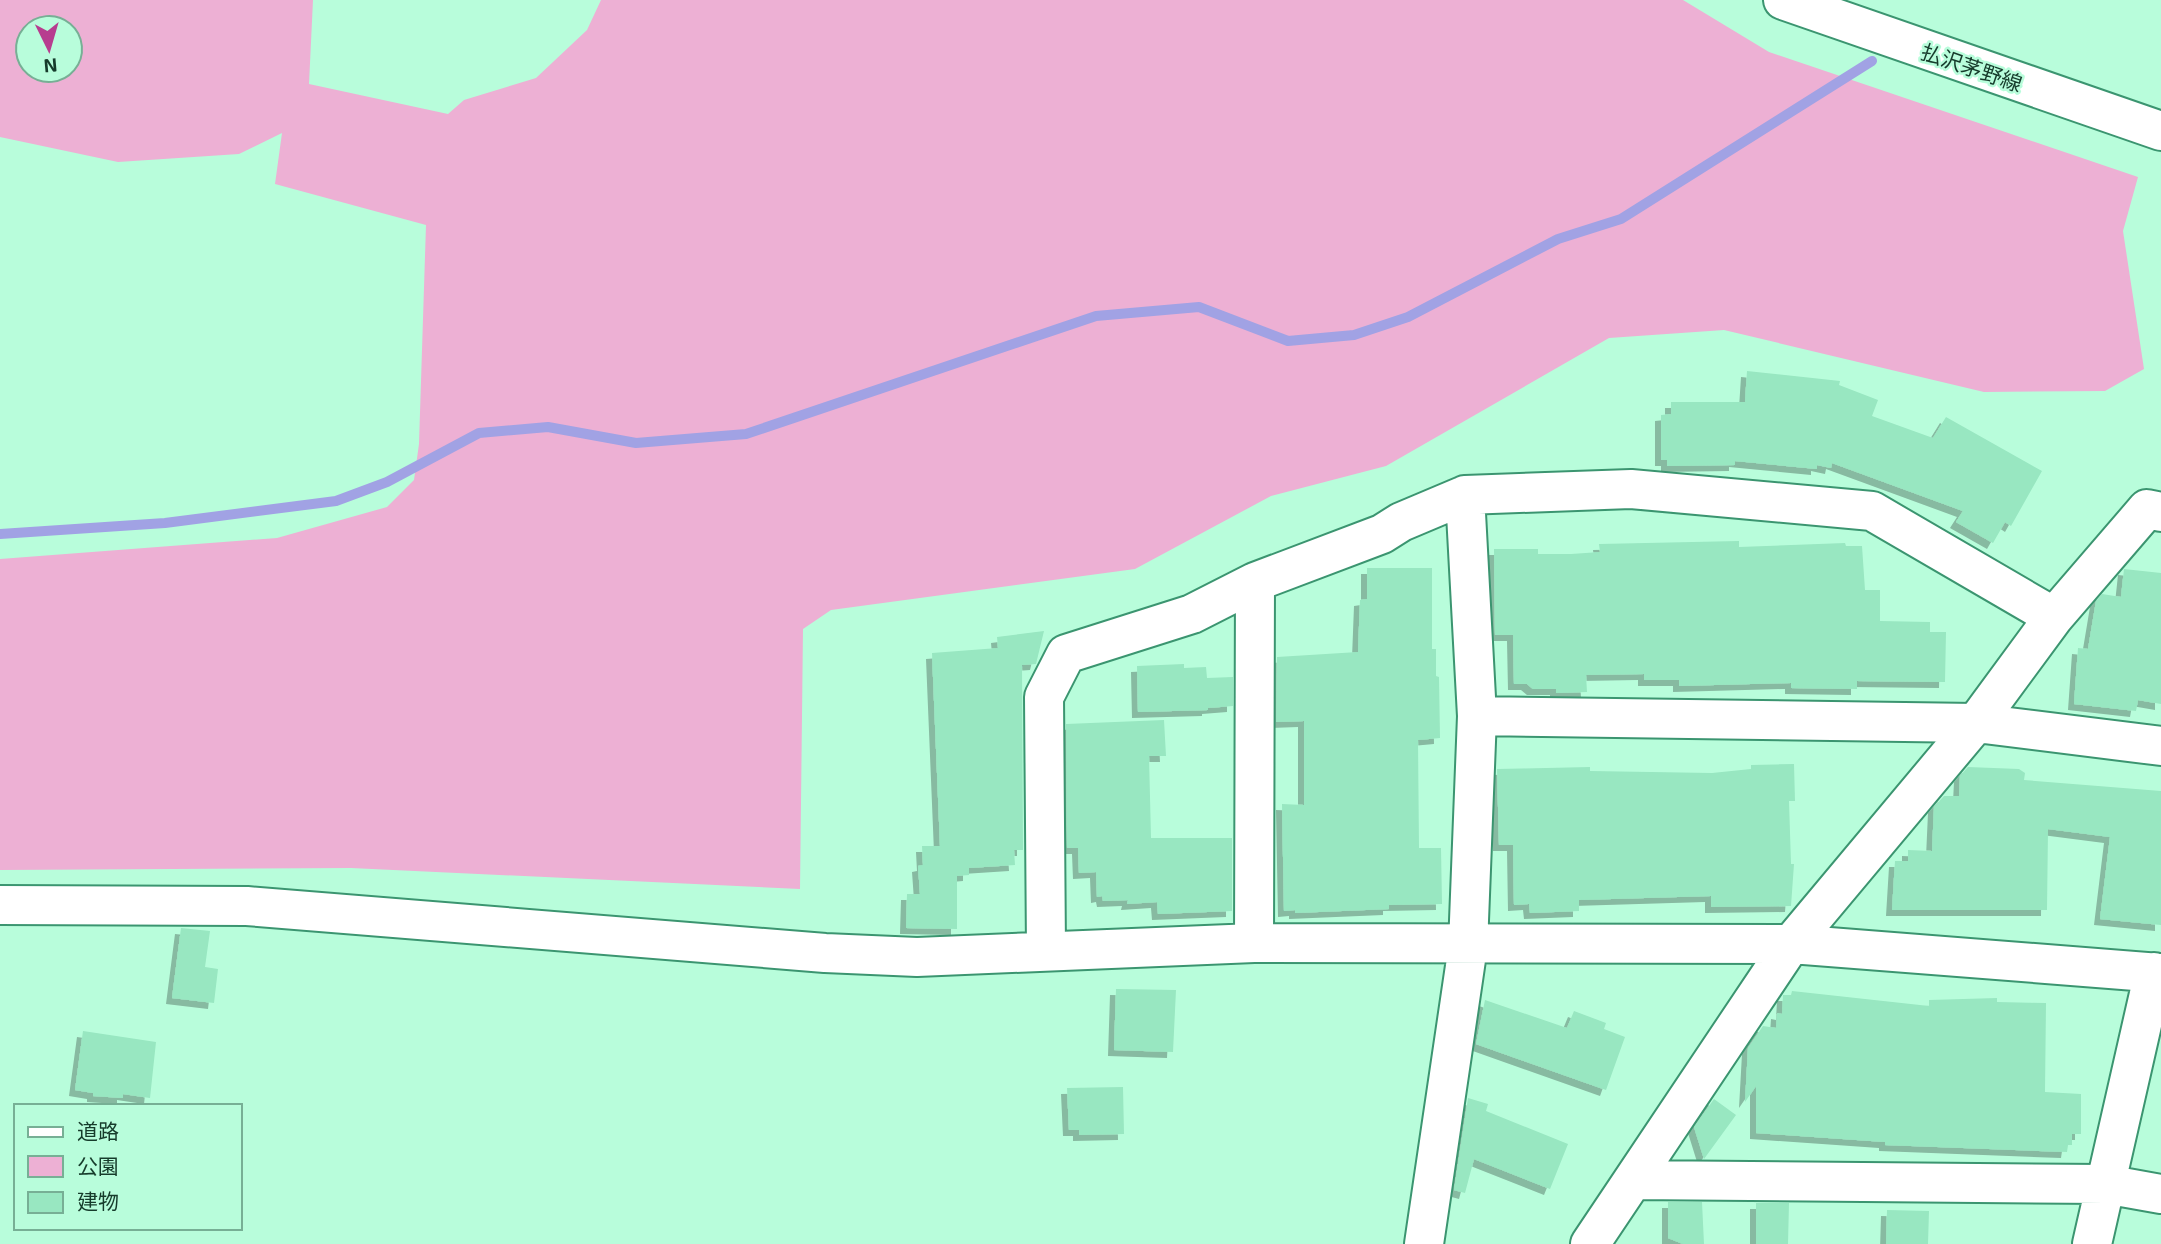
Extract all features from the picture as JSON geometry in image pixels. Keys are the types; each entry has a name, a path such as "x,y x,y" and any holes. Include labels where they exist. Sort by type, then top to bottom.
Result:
{"street":[{"name":"払沢茅野線","path":"1783,0 2161,131"},
{"path":"1046,950 1044,697 1066,654 1192,614 1255,582 1382,534 1401,522 1465,495 1631,489 1872,511 2054,617"},
{"path":"1424,1244 1468,946 1477,716 1465,495"},
{"path":"1590,1244 1791,944 1976,723 2054,617 2147,509 2161,512"},
{"path":"1254,943 1255,582"},
{"path":"1477,716 1976,723 2161,746"},
{"path":"0,905 247,906 825,953 917,957 1254,943 1468,946 1791,944 2158,972 2092,1244"},
{"path":"1633,1180 2105,1184 2161,1194"}],"green space":[{"path":"0,0 313,0 309,84 448,114 464,100 536,78 587,30 601,0 1683,0 1769,52 2138,177 2123,231 2144,369 2105,391 1984,392 1724,330 1609,338 1386,466 1271,496 1135,569 831,610 803,629 800,889 351,868 0,870 0,559 277,538 387,507 414,480 419,444 426,225 275,184 282,133 239,154 118,162 0,137"}],"building":[{"path":"1747,371 1840,381 1839,385 1878,400 1872,416 1933,438 1946,417 2042,471 2011,526 2005,522 1993,543 1956,522 1963,511 1832,463 1831,468 1817,465 1817,469 1735,461 1735,465 1667,466 1667,460 1661,460 1661,415 1671,414 1671,402 1745,402"},
{"path":"1739,541 1739,547 1845,543 1846,546 1862,546 1865,590 1880,590 1880,621 1930,622 1930,632 1946,632 1945,682 1857,681 1857,689 1791,688 1791,683 1679,686 1679,680 1644,680 1644,674 1586,675 1587,692 1556,693 1556,689 1533,689 1527,684 1514,684 1513,635 1495,635 1494,549 1538,549 1538,554 1571,554 1600,552 1599,544"},
{"path":"1367,568 1432,568 1432,649 1436,649 1436,676 1439,677 1440,738 1418,740 1419,848 1441,848 1442,904 1389,905 1389,909 1295,913 1295,910 1284,911 1282,804 1304,805 1304,721 1276,722 1277,657 1358,652 1360,600 1367,599"},
{"path":"2124,569 2161,573 2161,704 2138,700 2136,711 2074,704 2078,648 2088,649 2096,601 2102,594 2121,597"},
{"path":"1044,631 1036,664 1022,665 1023,850 1014,850 1015,865 969,868 969,875 957,876 957,929 906,928 907,894 920,894 918,866 923,865 922,846 940,846 932,653 998,648 997,637"},
{"path":"1184,664 1184,668 1206,667 1207,678 1233,677 1233,706 1208,710 1138,712 1137,666"},
{"path":"1164,720 1166,756 1149,756 1151,838 1232,838 1232,911 1158,914 1157,902 1127,904 1128,900 1103,901 1102,896 1097,897 1096,872 1079,873 1078,848 1067,848 1066,724"},
{"path":"1794,764 1795,801 1789,801 1791,864 1794,864 1791,906 1711,907 1711,896 1579,900 1579,911 1530,913 1529,904 1514,905 1513,845 1499,845 1497,769 1590,767 1590,771 1712,773 1751,769 1751,765"},
{"path":"1968,767 2019,769 2025,773 2024,780 2161,791 2161,925 2100,919 2110,837 2048,829 2047,910 1892,910 1895,861 1908,861 1908,850 1932,851 1934,807 1944,796 1959,796 1960,776"},
{"path":"181,928 210,931 205,967 218,969 214,1003 172,998"},
{"path":"1116,989 1176,990 1173,1052 1114,1050"},
{"path":"1792,991 1929,1006 1929,1000 1997,998 1997,1002 2046,1003 2045,1092 2081,1094 2081,1134 2072,1134 2072,1145 2068,1145 2067,1152 1885,1145 1885,1142 1756,1133 1756,1086 1745,1102 1748,1048 1763,1026 1776,1028 1777,1013 1782,1014 1783,995 1791,995"},
{"path":"1485,1000 1567,1028 1574,1011 1606,1023 1604,1029 1625,1037 1606,1090 1476,1044"},
{"path":"83,1031 156,1042 150,1098 123,1094 123,1098 93,1096 93,1093 75,1090"},
{"path":"1123,1087 1124,1134 1079,1135 1079,1130 1069,1130 1067,1088"},
{"path":"1468,1098 1488,1104 1486,1111 1568,1144 1550,1189 1474,1159 1465,1193 1454,1190"},
{"path":"1714,1099 1736,1115 1704,1159 1694,1127"},
{"path":"1668,1202 1702,1202 1704,1244 1683,1244 1668,1238"},
{"path":"1756,1203 1789,1203 1788,1244 1756,1244"},
{"path":"1887,1210 1929,1211 1928,1244 1886,1244"}],"waterway":[{"path":"0,534 165,523 336,501 387,482 479,433 548,427 636,443 746,434 1096,316 1199,307 1288,341 1354,335 1408,317 1558,239 1621,219 1872,61"}]}
